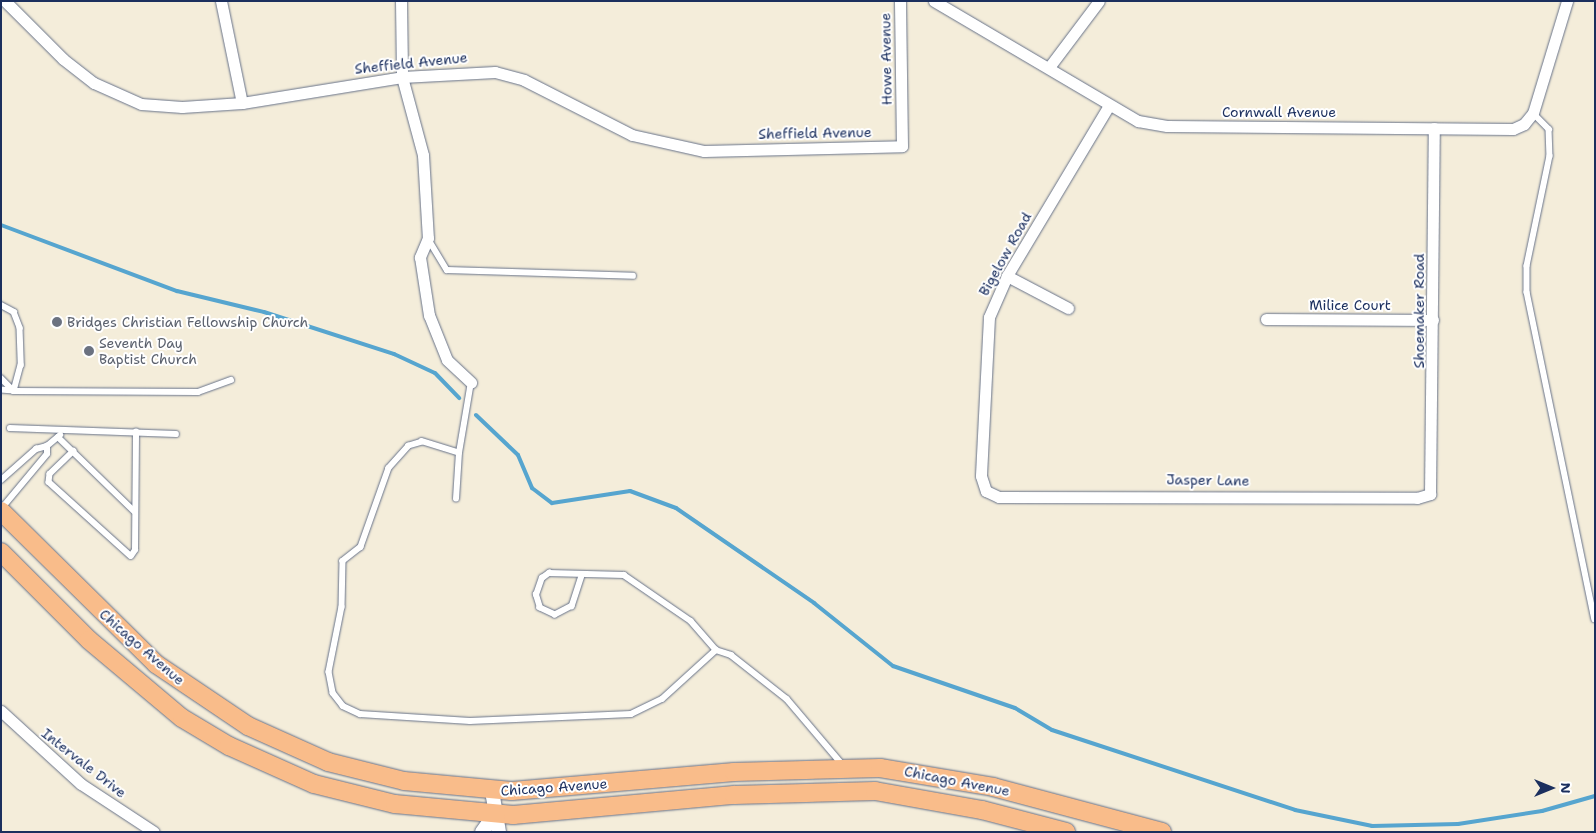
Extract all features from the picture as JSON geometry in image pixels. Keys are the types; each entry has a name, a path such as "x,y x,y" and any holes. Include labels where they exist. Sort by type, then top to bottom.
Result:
{"main road":[{"name":"Chicago Avenue","path":"1,510 156,664 248,726 328,762 404,781 492,791 844,767 927,773 1162,832"},
{"name":"Chicago Avenue","path":"1,552 131,679 229,746 314,784 395,804 495,814 809,791 875,791 973,808 1066,832"}],"street":[{"name":"Sheffield Avenue","path":"5,1 63,59 94,83 141,104 182,107 242,103 402,77 495,72 524,80 632,135 704,151 902,146"},
{"path":"221,1 242,103"},
{"path":"401,1 402,77 423,155 428,238 420,257 429,315 447,360 471,382"},
{"name":"Howe Avenue","path":"900,1 902,146"},
{"name":"Cornwall Avenue","path":"934,1 1050,66 1108,107 1138,121 1166,126 1513,129 1524,124 1533,113"},
{"path":"1050,66 1098,1"},
{"path":"1533,113 1568,1"},
{"name":"Bigelow Road","path":"986,491 981,476 984,348 990,316 1007,276 1108,107"},
{"name":"Shoemaker Road","path":"1430,494 1434,128"},
{"path":"1007,276 1068,308"},
{"name":"Milice Court","path":"1266,319 1433,320"},
{"name":"Jasper Lane","path":"986,491 999,497 1417,498 1430,494"},
{"name":"Intervale Drive","path":"1,711 81,784 154,832"},
{"path":"492,791 499,832"},
{"path":"482,832 495,814"}],"lane":[{"path":"1533,113 1549,129 1550,156 1527,266 1528,292 1595,619"},
{"path":"428,238 447,270 633,276"},
{"path":"1,305 14,312 20,328 21,365 14,391"},
{"path":"1,378 14,391"},
{"path":"1,390 198,392 230,380"},
{"path":"456,499 459,453 471,382"},
{"path":"10,428 176,434"},
{"path":"1,480 36,449 48,446 65,430"},
{"path":"74,451 50,474 49,482 126,556 135,550 136,432"},
{"path":"58,437 134,511"},
{"path":"459,453 422,442 409,446 389,468 361,547 343,562 342,608 329,672 333,693 343,706 360,714 470,721 631,714 662,699 716,650"},
{"path":"1,510 47,454 48,446"},
{"path":"582,576 572,606 555,615 540,608 536,595 542,578 549,573 582,576 624,575 691,621 716,650 731,655 787,699 844,767"}],"waterway":[{"path":"1,225 177,291 264,312 394,354 435,373 459,398"},
{"path":"476,415 518,455 532,488 552,503 630,491 676,508 814,603 893,666 1015,708 1052,730 1295,810 1372,826 1458,824 1542,811 1595,796"}],"place":[{"name":"Bridges Christian Fellowship Church","path":"57,322"},
{"name":"Seventh Day Baptist Church","path":"89,351"}]}
